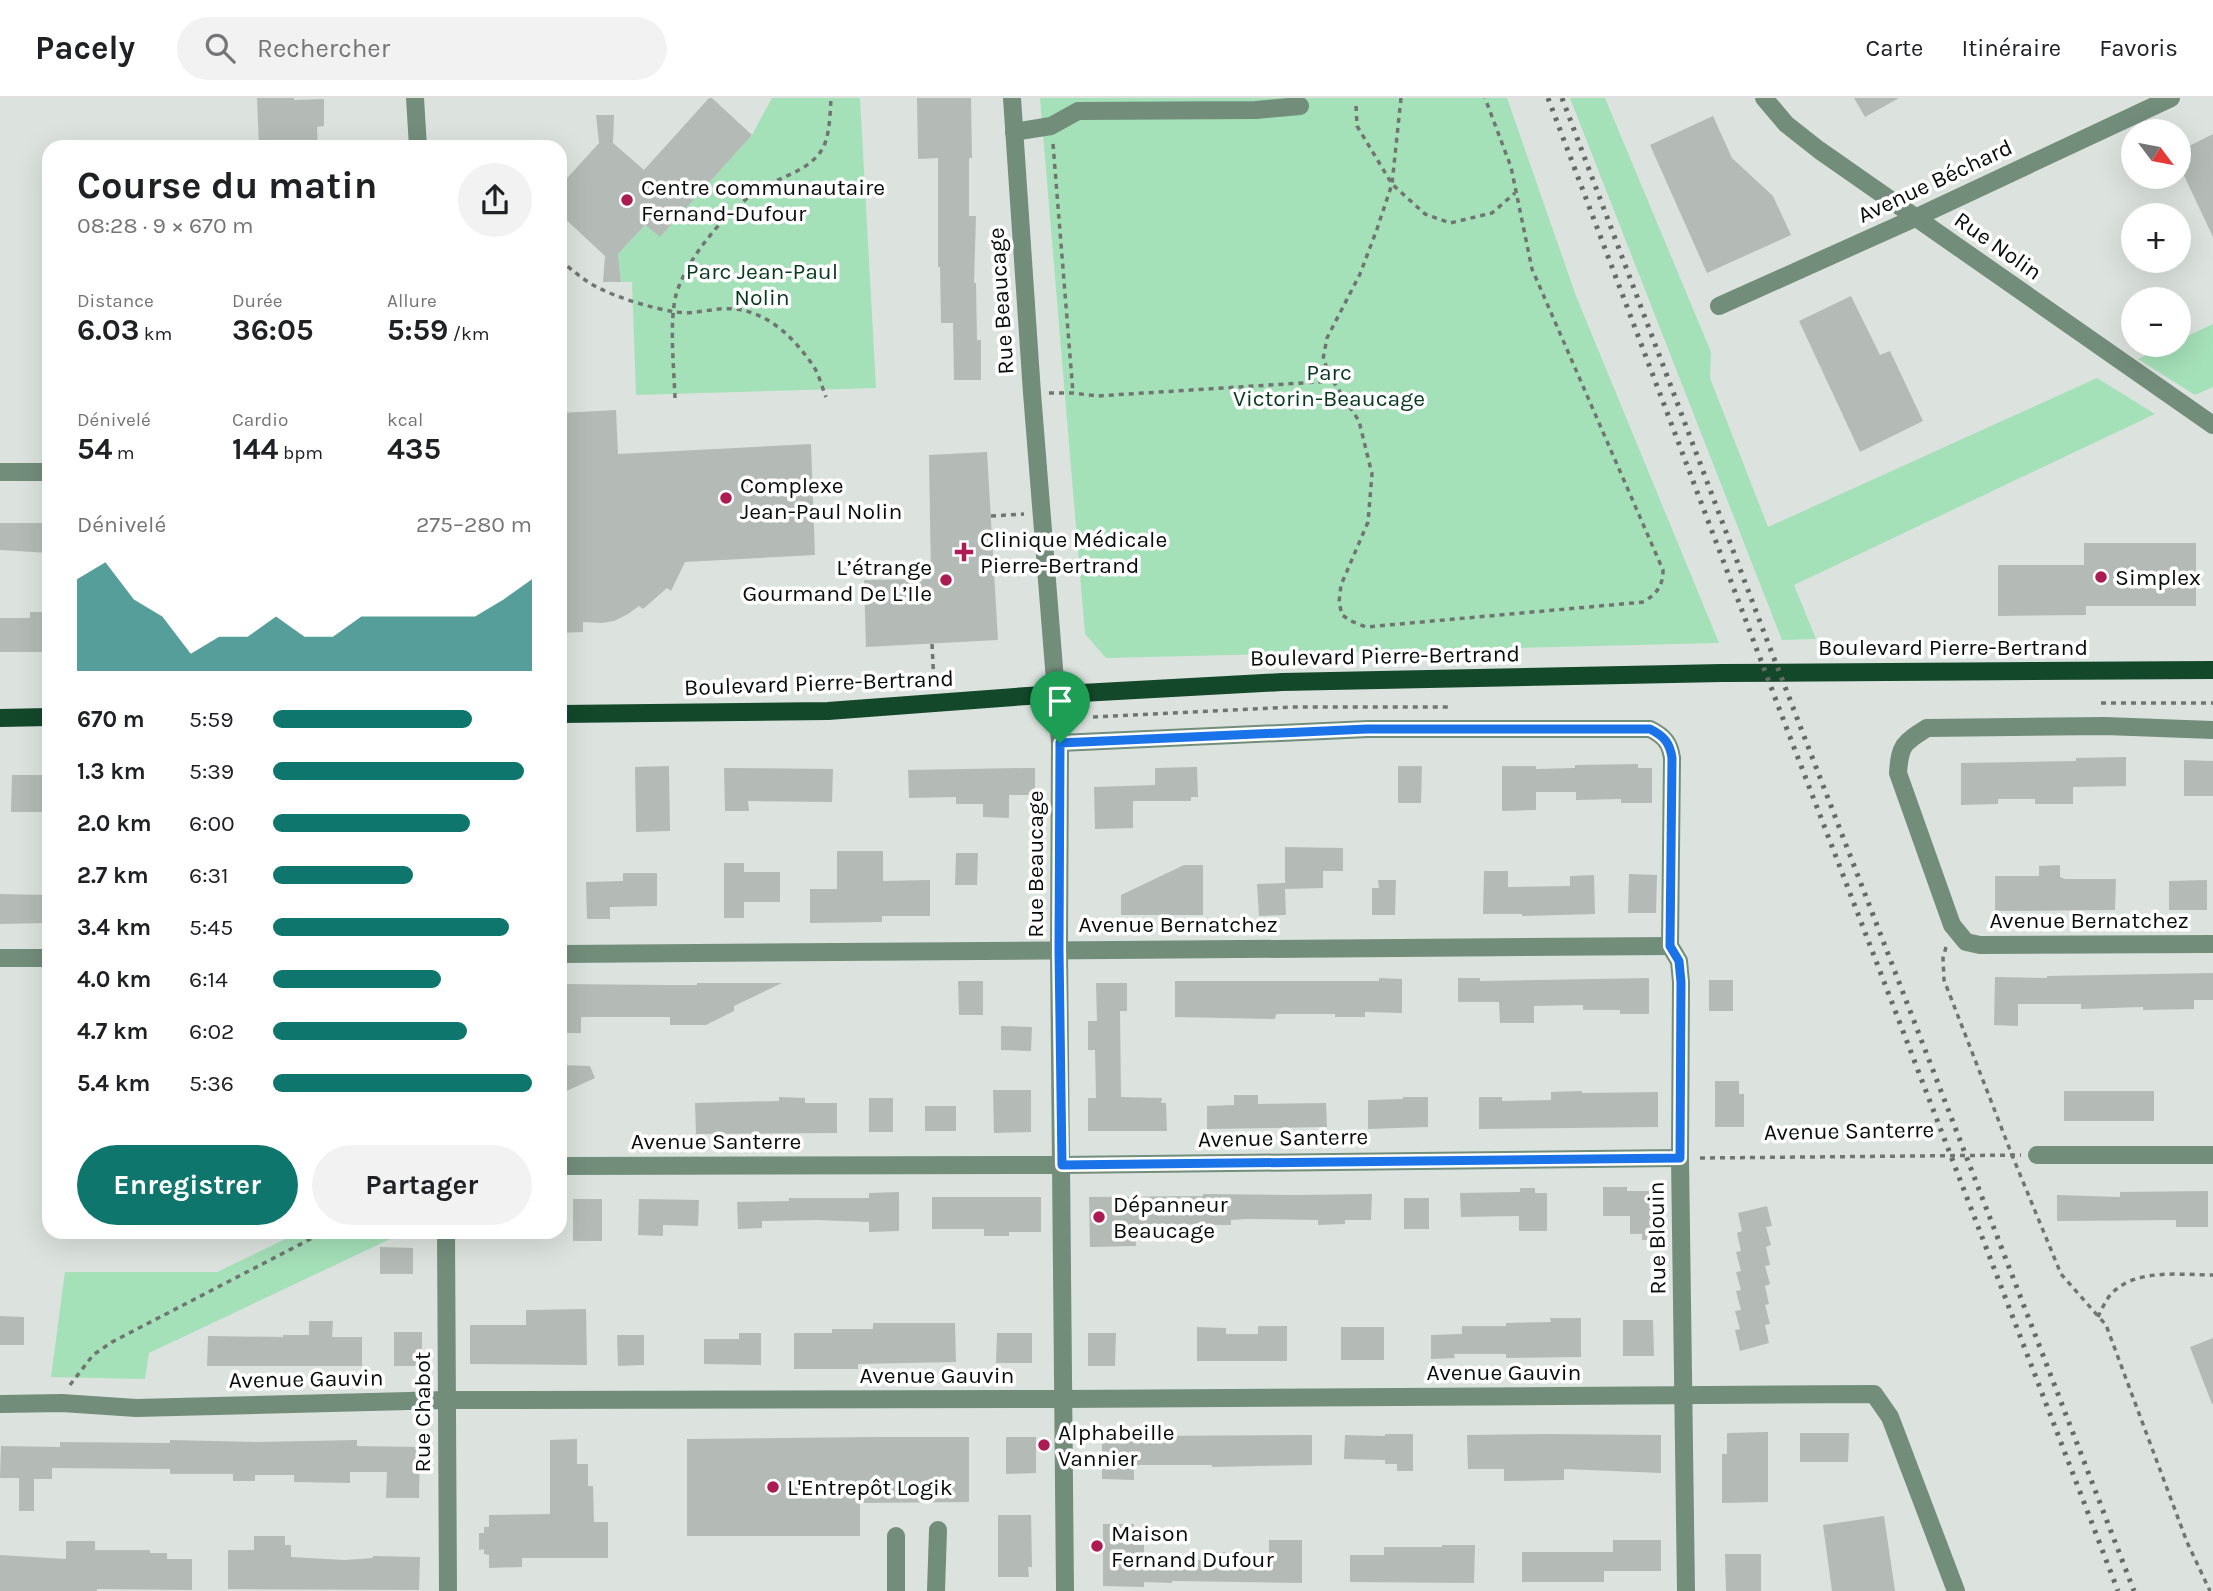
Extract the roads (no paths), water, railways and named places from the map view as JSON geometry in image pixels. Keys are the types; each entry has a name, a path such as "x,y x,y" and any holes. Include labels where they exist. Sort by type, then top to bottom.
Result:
{"main road":[{"name":"Boulevard Pierre-Bertrand","path":"567,714 828,711 1296,681 1735,673 2213,670"},
{"path":"0,718 42,717"}],"street":[{"path":"415,98 418,140"},
{"name":"Rue Beaucage","path":"1012,98 1060,743 1059,950 1065,1591"},
{"name":"Rue Nolin","path":"1764,98 1786,124 1915,218 2212,418"},
{"name":"Avenue Béchard","path":"1719,306 1915,218 2151,102 2171,98"},
{"path":"1014,132 1051,126 1077,111 1256,110 1300,106"},
{"path":"0,472 42,472"},
{"name":"Avenue Bernatchez","path":"2213,730 2105,726 1927,728 1909,739 1900,751 1898,773 1952,925 1966,942 1980,945 2213,944"},
{"name":"Rue Blouin","path":"1060,743 1367,729 1650,729 1661,735 1670,746 1670,946 1679,961 1681,982 1680,1158 1686,1591"},
{"name":"Avenue Bernatchez","path":"567,954 1670,946"},
{"path":"0,958 42,958"},
{"path":"2037,1155 2213,1155"},
{"name":"Avenue Santerre","path":"567,1166 1062,1165 1680,1158"},
{"name":"Rue Chabot","path":"446,1239 448,1591"},
{"name":"Avenue Gauvin","path":"0,1404 62,1403 136,1408 447,1400 1874,1394 1890,1418 1956,1591"},
{"path":"936,1591 938,1530"},
{"path":"896,1591 897,1535"}],"railway":[{"path":"1548,98 2118,1591"},
{"path":"1562,98 1765,635 2134,1591"}],"place":[{"name":"Centre communautaire Fernand-Dufour","path":"627,200"},
{"name":"Complexe Jean-Paul Nolin","path":"726,498"},
{"name":"Clinique Médicale Pierre-Bertrand","path":"964,552"},
{"name":"Simplex","path":"2101,577"},
{"name":"L’étrange Gourmand De L’Ile","path":"946,580"},
{"name":"Dépanneur Beaucage","path":"1099,1217"},
{"name":"Alphabeille Vannier","path":"1044,1445"},
{"name":"L'Entrepôt Logik","path":"773,1487"},
{"name":"Maison Fernand Dufour","path":"1097,1546"}],"park label":[{"name":"Parc Jean-Paul Nolin","path":"762,284"},
{"name":"Parc Victorin-Beaucage","path":"1329,385"}]}
